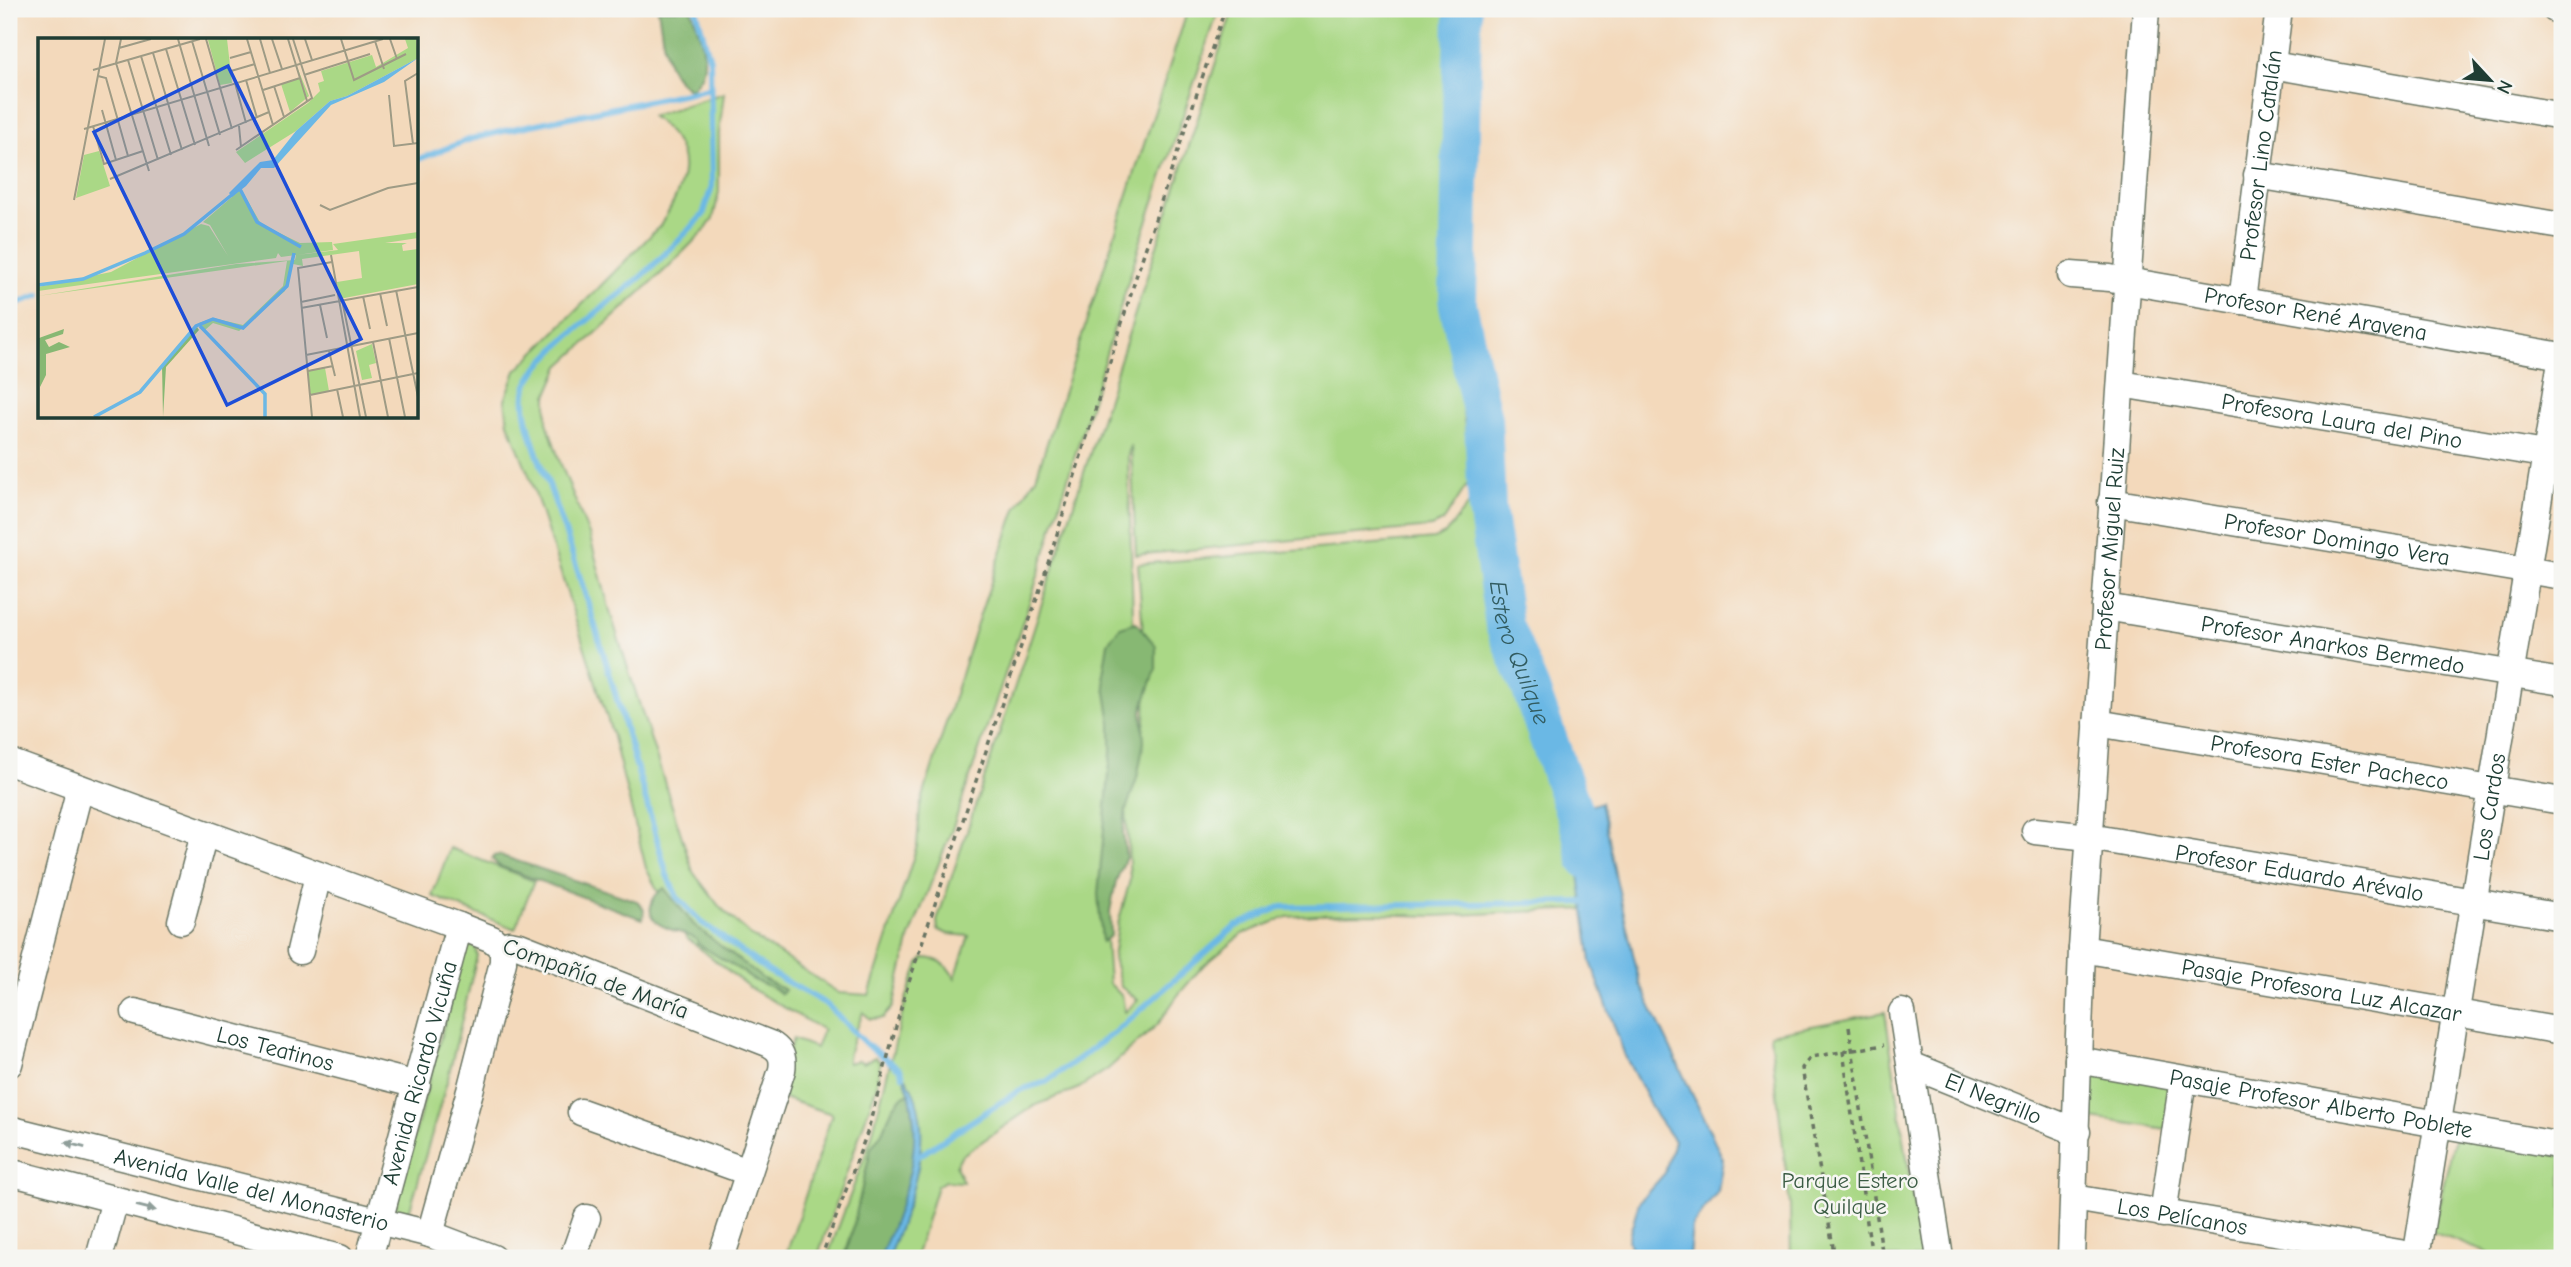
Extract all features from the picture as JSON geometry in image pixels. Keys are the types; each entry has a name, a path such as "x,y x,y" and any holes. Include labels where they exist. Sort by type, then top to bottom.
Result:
{"street":[{"name":"Profesor Miguel Ruiz","path":"2071,1258 2082,949 2146,9"},
{"name":"Profesor Lino Catalán","path":"2242,301 2279,9"},
{"path":"2555,9 2562,10"},
{"path":"2272,65 2562,116"},
{"path":"2257,175 2562,226"},
{"name":"Profesor René Aravena","path":"2071,275 2127,281 2562,355"},
{"name":"Los Cardos","path":"2416,1257 2527,570 2554,456 2562,355"},
{"name":"Profesora Laura del Pino","path":"2121,384 2554,456"},
{"name":"Profesor Domingo Vera","path":"2112,502 2562,576"},
{"name":"Profesor Anarkos Bermedo","path":"2105,607 2562,682"},
{"name":"Profesora Ester Pacheco","path":"2097,723 2562,801"},
{"name":"Compañía de María","path":"9,762 459,926 492,939 503,949 509,944 520,946 776,1047 782,1056 782,1070 721,1258"},
{"path":"9,1064 19,980 80,788"},
{"name":"Profesor Eduardo Arévalo","path":"2035,831 2090,837 2562,917"},
{"path":"181,921 204,834"},
{"path":"300,951 318,876"},
{"name":"Avenida Ricardo Vicuña","path":"369,1258 459,926"},
{"path":"430,1234 474,1078 503,962 503,949"},
{"name":"Pasaje Profesora Luz Alcazar","path":"2082,949 2562,1031"},
{"name":"Los Teatinos","path":"135,1012 417,1085"},
{"path":"1902,1012 1940,1258"},
{"name":"El Negrillo","path":"1909,1053 2077,1132"},
{"name":"Pasaje Profesor Alberto Poblete","path":"2078,1060 2562,1146"},
{"path":"2163,1214 2183,1079"},
{"path":"581,1112 748,1172"},
{"name":"Avenida Valle del Monasterio","path":"9,1129 430,1234 493,1258"},
{"name":"Avenida Valle del Monasterio","path":"9,1172 340,1258"},
{"name":"Los Pelícanos","path":"2074,1199 2416,1257"},
{"path":"99,1258 114,1200"},
{"path":"573,1258 587,1218"}],"path":[{"path":"821,1258 867,1133 907,988 1032,612 1136,277 1225,9"},
{"path":"1849,1027 1883,1258"},
{"path":"1835,1258 1802,1068 1811,1057 1853,1049 1909,1053"},
{"path":"1843,1051 1872,1258"}],"green space":[{"path":"658,9 691,9 702,42 704,60 701,76 691,90 675,75 670,65 663,43"},
{"path":"1188,9 1219,9 1142,237 1033,592 953,827 910,937 893,1007 883,1018 870,1019 863,1012 851,1045 848,1063 859,1060 863,1063 875,1057 880,1062 877,1085 817,1258 785,1258 832,1114 774,1095 793,1039 816,1048 823,1030 750,988 688,939 669,913 646,868 612,733 531,480 508,423 505,400 516,371 660,226 677,195 683,167 682,154 676,141 651,116 724,93 719,133 719,192 713,219 666,269 560,366 547,396 547,422 590,537 611,615 693,872 719,906 750,935 839,993 869,995 917,846 920,807 976,626 1016,509 1036,477"},
{"path":"1233,9 1450,9 1444,170 1448,306 1472,477 1443,522 1431,527 1136,555 1131,445 1128,455 1134,650 1103,896 1109,983 1122,996 1125,1012 1138,1000 1121,987 1113,958 1118,924 1130,880 1126,810 1145,721 1146,675 1138,564 1434,539 1445,534 1476,495 1484,528 1486,571 1497,629 1551,769 1576,853 1585,909 1435,916 1370,914 1287,917 1243,934 1201,968 1158,1024 1108,1069 1079,1088 1034,1106 961,1156 956,1166 963,1182 945,1181 937,1186 915,1258 827,1258 871,1139 906,999 919,964 924,958 939,961 955,978 969,936 938,930 937,921"},
{"path":"1136,622 1156,646 1156,669 1142,710 1144,742 1137,778 1126,810 1123,834 1126,857 1116,881 1110,911 1111,936 1102,942 1098,894 1111,752 1111,723 1103,674 1108,643 1120,627"},
{"path":"450,848 534,881 515,929 432,896"},
{"path":"499,855 637,901 643,909 642,919 499,866 492,859"},
{"path":"664,888 694,925 763,979 785,990 781,994 752,979 698,944 696,939 666,928 654,920 651,906"},
{"path":"468,945 476,947 477,956 448,1078 408,1216 393,1217 464,948"},
{"name":"Parque Estero Quilque","path":"1885,1012 1922,1258 1791,1258 1790,1205 1770,1034"},
{"path":"2078,1060 2183,1079 2174,1130 2077,1116"},
{"path":"910,1093 915,1132 914,1171 883,1258 844,1258 871,1148 882,1132 893,1107 902,1096"},
{"path":"2455,1137 2562,1156 2562,1258 2501,1258 2432,1232"}],"water":[{"path":"1601,802 1640,984 1723,1159 1718,1191 1692,1226 1689,1258 1633,1258 1628,1240 1639,1202 1665,1173 1674,1141 1656,1116 1625,1056 1591,962 1576,853 1564,815"},
{"path":"900,1069 913,1091 920,1114 919,1163 888,1258 880,1258 905,1188 914,1141 914,1118"}],"waterway":[{"path":"696,9 710,60 712,186 703,215 643,275 578,328 545,360 526,388 525,410 611,679 667,875 677,897 701,922 768,971 826,1004 867,1045 900,1069 903,1076"},
{"name":"Estero Quilque","path":"1463,9 1458,305 1483,419 1487,508 1504,625 1531,690 1580,829 1587,860"},
{"path":"418,159 471,139 710,88"},
{"path":"9,306 38,296"},
{"path":"917,1157 1020,1090 1046,1082 1114,1033 1236,926 1280,907 1590,902"}]}
